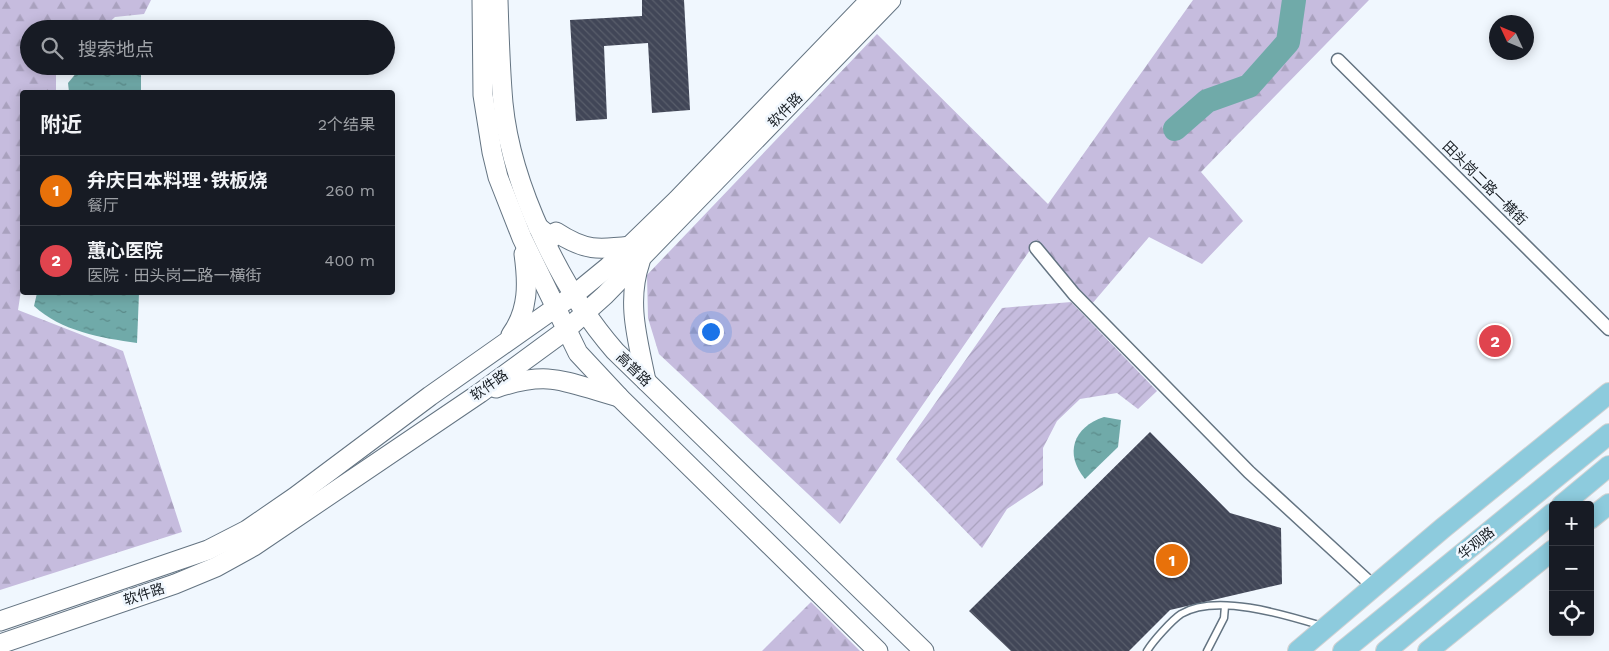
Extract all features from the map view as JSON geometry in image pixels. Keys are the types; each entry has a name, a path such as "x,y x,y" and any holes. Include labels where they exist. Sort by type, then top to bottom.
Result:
{"main road":[{"path":"1298,651 1374,586 1609,393"},
{"name":"华观路","path":"1344,651 1609,434"},
{"path":"1567,501 1609,466"},
{"path":"1594,516 1609,504"},
{"name":"华观路","path":"1386,651 1549,515"},
{"path":"1428,651 1549,553"}],"street":[{"path":"482,0 481,72 486,121 498,177 522,238 578,353 620,398 878,651"},
{"name":"高普路","path":"498,0 503,104 508,134 538,227 585,313 615,351 924,651"},
{"name":"软件路","path":"0,644 197,575 254,546 480,393 566,330 585,313 636,252 870,0"},
{"name":"软件路","path":"0,620 208,550 248,530 555,306 636,252 891,0"},
{"name":"田头岗二路一横街","path":"1338,60 1609,329"},
{"path":"538,227 552,238 556,232 576,244 590,249 636,252 633,314 646,381"},
{"path":"509,339 518,326 526,296 527,282 522,238"},
{"path":"1036,248 1074,294 1249,472 1374,586"},
{"path":"480,393 521,380 550,378 620,398"},
{"path":"652,429 672,407"},
{"path":"117,582 123,601"}],"lane":[{"path":"1147,651 1181,614 1209,606 1244,607 1282,614 1325,627"},
{"path":"1207,651 1224,618 1225,606"}],"green space":[{"path":"0,0 151,0 144,14 115,17 112,20 20,20 20,75 56,75 56,90 20,90 20,295 18,310 123,351 182,532 0,590"},
{"path":"1193,0 1369,0 1201,172 1243,221 1202,264 1149,237 1091,305 1037,240 840,524 659,354 648,318 647,275 877,34 1048,204"},
{"path":"1071,302 1157,391 1138,409 1117,393 1080,399 1057,421 1043,448 1043,485 1007,509 982,548 896,459 1002,308"},
{"path":"811,602 860,651 762,651"}],"water":[{"path":"75,75 141,75 141,90 69,90 68,83"},
{"path":"37,295 139,295 137,343 82,332 56,322 34,306"},
{"path":"1104,417 1121,420 1118,447 1085,479 1075,460 1075,442 1085,427"}],"building":[{"path":"642,0 684,0 690,110 652,113 648,43 604,46 607,119 576,121 570,20 642,16"},
{"path":"1150,432 1230,513 1281,528 1282,584 1170,610 1129,651 1011,651 969,611"}],"waterway":[{"path":"1175,129 1207,101 1249,86 1288,42 1294,0"}],"place":[{"name":"蕙心医院","path":"1495,341"},
{"name":"弁庆日本料理･铁板烧","path":"1172,560"}]}
